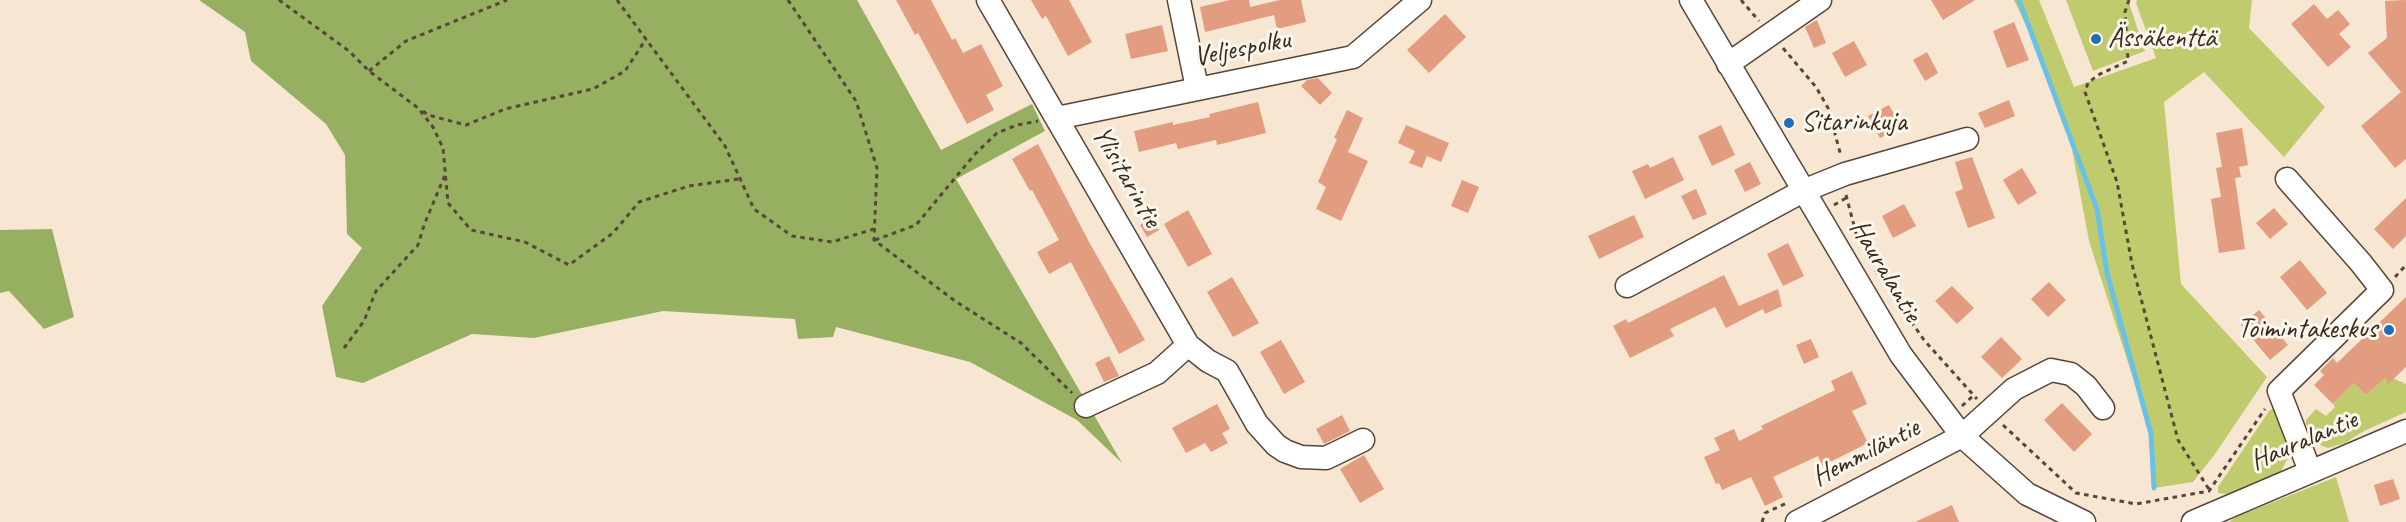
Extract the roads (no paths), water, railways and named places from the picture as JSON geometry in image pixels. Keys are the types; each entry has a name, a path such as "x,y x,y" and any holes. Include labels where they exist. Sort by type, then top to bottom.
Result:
{"street":[{"name":"Ylisitarintie","path":"988,0 1188,345 1208,361 1227,371 1257,424 1276,445 1285,451 1301,457 1326,458 1363,440"},
{"path":"1179,0 1197,88"},
{"name":"Veljespolku","path":"1057,118 1353,57 1420,0"},
{"name":"Hauralantie","path":"1690,0 1901,355 1962,436 2027,494 2084,522"},
{"path":"1728,64 1769,33 1820,0"},
{"path":"1627,286 1803,191 1845,174 1967,139"},
{"path":"2286,179 2382,290 2279,391 2310,471"},
{"path":"1086,406 1156,373 1188,345"},
{"name":"Hemmiläntie","path":"1797,522 1962,436 2014,389 2050,370 2071,374 2086,386 2103,408"},
{"name":"Hauralantie","path":"2193,522 2406,431"}],"waterway":[{"path":"2019,0 2097,209 2107,273 2151,434 2154,488"}],"place":[{"name":"Ässäkenttä","path":"2096,39"},
{"name":"Sitarinkuja","path":"1789,123"},
{"name":"Toimintakeskus","path":"2389,330"}]}
